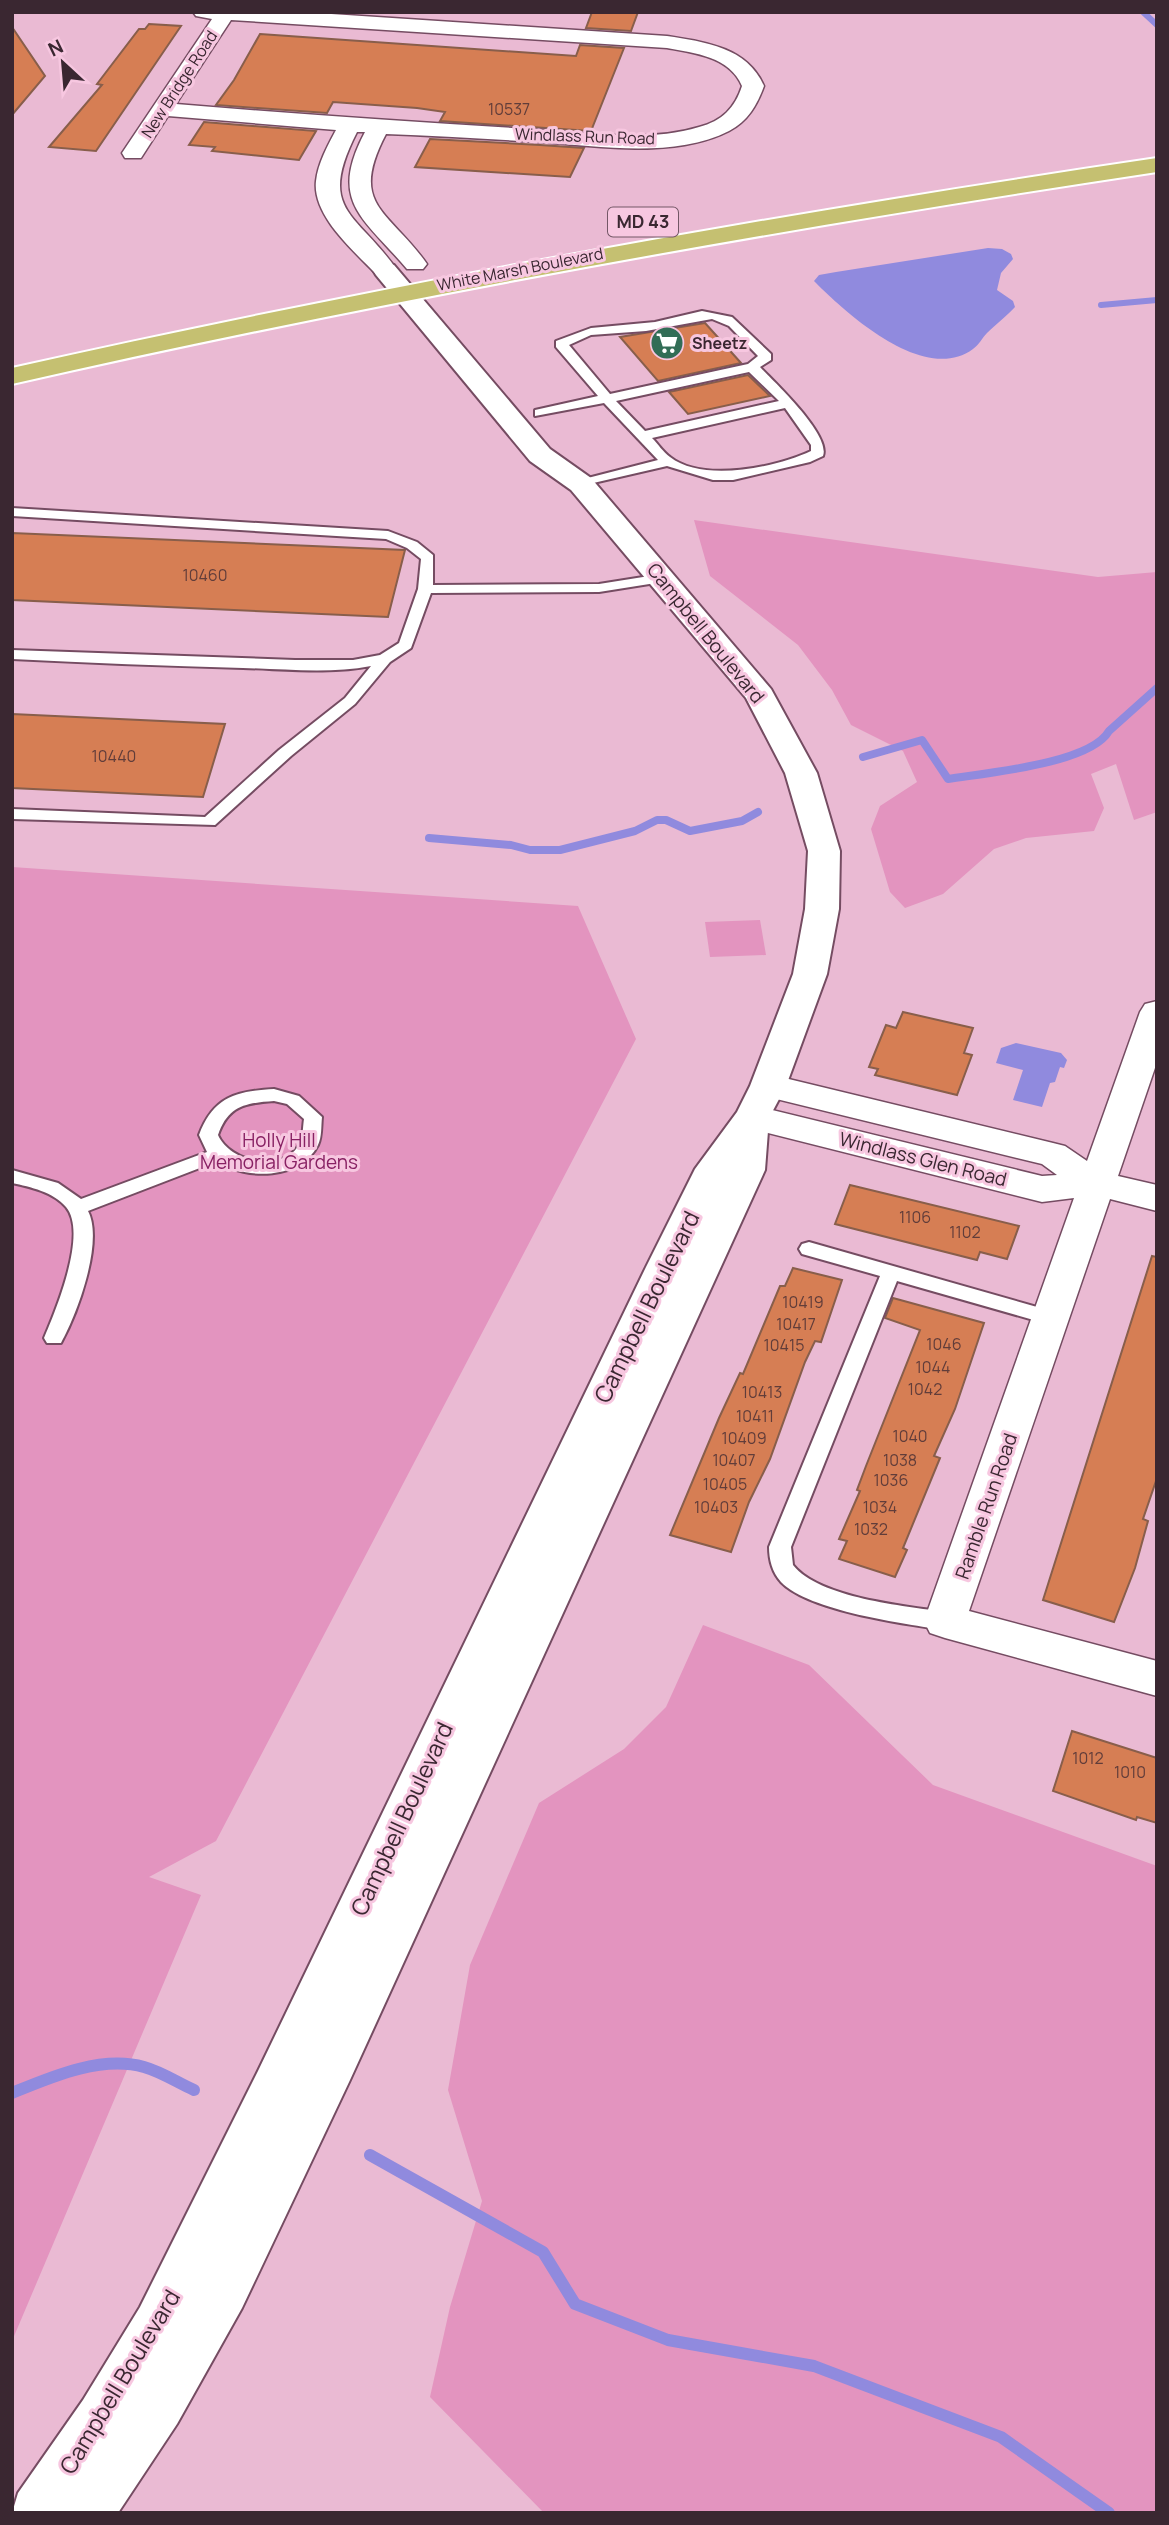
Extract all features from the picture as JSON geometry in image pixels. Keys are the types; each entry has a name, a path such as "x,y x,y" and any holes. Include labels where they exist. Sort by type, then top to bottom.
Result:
{"main road":[{"path":"990,167 1157,145"},
{"path":"423,276 614,239 935,187 1125,149"},
{"name":"White Marsh Boulevard","path":"12,376 423,276 1157,165"},
{"path":"12,351 146,321"}],"street":[{"name":"Windlass Run Road","path":"163,109 350,125 631,141 676,139 721,127 744,110 753,86 746,72 729,59 667,42 203,12"},
{"name":"New Bridge Road","path":"133,153 225,14"},
{"name":"Campbell Boulevard","path":"350,125 327,181 327,196 373,273 423,276"},
{"name":"Campbell Boulevard","path":"379,126 359,162 357,187 361,200 481,345"},
{"name":"Campbell Boulevard","path":"85,2513 158,2405 223,2290 332,2064 746,1170 760,1102 810,974 822,909 824,851 801,773 760,695 581,484 540,455 423,276"},
{"name":"Campbell Boulevard","path":"544,420 568,449 581,484"},
{"name":"Ramble Run Road","path":"946,1621 1095,1183 1157,1012"},
{"name":"Campbell Boulevard","path":"37,2513 102,2419 159,2326 276,2088 665,1268 714,1169 760,1102"},
{"name":"Windlass Glen Road","path":"760,1102 1042,1189 1095,1183 1157,1198"},
{"path":"946,1621 1157,1679"}],"lane":[{"path":"544,420 606,398 656,394 688,387 715,374 752,367 766,357 730,321 721,317 699,315 563,349 606,398 667,463"},
{"path":"581,484 667,463 713,475 733,476 806,459 818,453 818,445 788,403 752,367"},
{"path":"715,374 725,385"},
{"path":"642,436 683,421 747,406 788,403"},
{"path":"12,512 388,535 412,545 428,558 425,589 406,645 385,659 350,701 285,753 209,822 12,814"},
{"path":"425,589 599,588 662,578"},
{"path":"12,654 108,660 295,665 353,665 385,659"},
{"path":"78,1207 217,1155 238,1166 254,1168 289,1162 304,1153 315,1135 313,1117 293,1100 274,1095 253,1096 236,1101 223,1109 209,1128 209,1141 217,1155"},
{"path":"12,1176 50,1186 78,1207 86,1240 67,1311 54,1338"},
{"path":"809,1249 890,1275 1051,1318"},
{"path":"890,1275 780,1548 779,1557 788,1576 807,1589 904,1615 946,1621"}],"green space":[{"path":"694,520 1098,577 1157,572 1157,812 1134,820 1116,764 1091,774 1104,808 1094,831 1026,838 994,849 943,894 905,908 890,892 871,829 880,806 917,782 903,751 851,725 832,690 798,645 710,576"},
{"name":"Holly Hill Memorial Gardens","path":"12,867 578,906 636,1039 216,1841 149,1877 201,1895 12,2341"},
{"path":"760,920 766,955 710,957 705,922"},
{"path":"703,1625 809,1665 933,1785 1157,1866 1157,2513 544,2513 430,2397 450,2307 482,2201 448,2090 470,1965 539,1803 624,1749 666,1707"}],"shaded area":[{"path":"988,248 1002,249 1011,254 1013,259 1001,273 997,290 1013,301 1015,307 973,349 953,358 932,358 910,352 887,340 845,310 814,281 819,275"},
{"path":"1016,1043 1061,1053 1067,1060 1064,1068 1060,1067 1055,1082 1050,1083 1042,1107 1013,1100 1023,1070 996,1063 1001,1048"}],"building":[{"path":"592,12 638,12 631,31 586,28"},
{"path":"149,24 181,26 96,151 49,147 102,85 97,84 139,29 145,29"},
{"path":"12,27 45,76 12,115"},
{"path":"260,34 576,56 580,45 624,48 591,131 440,121 445,112 333,102 327,113 216,105 234,80"},
{"path":"204,122 316,131 299,160 212,151 215,147 189,145"},
{"path":"430,139 584,148 570,177 415,167"},
{"path":"705,323 741,363 658,381 620,337"},
{"name":"Sheetz","path":"748,375 770,396 688,414 669,392"},
{"path":"12,533 405,550 388,617 12,600"},
{"path":"12,714 225,724 203,797 12,788"},
{"path":"903,1012 973,1028 964,1053 972,1055 957,1095 875,1075 878,1069 869,1067 886,1025 896,1028"},
{"path":"850,1185 1019,1226 1007,1259 980,1252 977,1260 835,1224"},
{"path":"1152,1256 1157,1257 1157,1478 1143,1519 1148,1521 1135,1568 1114,1622 1043,1600"},
{"path":"793,1268 842,1280 821,1342 815,1341 805,1362 770,1459 749,1502 731,1552 670,1535 719,1418 740,1373 743,1374 780,1286 785,1286"},
{"path":"893,1298 984,1323 955,1409 934,1456 940,1458 903,1548 907,1550 895,1577 839,1559 847,1541 839,1539 860,1491 857,1490 920,1330 885,1318"},
{"path":"1072,1731 1157,1758 1157,1823 1137,1817 1136,1820 1053,1791"}],"waterway":[{"path":"1143,12 1157,25"},
{"path":"1101,305 1157,300"},
{"path":"863,757 922,740 948,779 1035,765 1081,752 1098,742 1157,688"},
{"path":"429,838 511,845 530,850 560,850 635,831 657,820 666,820 690,831 742,821 758,812"},
{"path":"12,2093 76,2070 111,2064 144,2067 194,2090"},
{"path":"370,2155 543,2252 575,2304 668,2340 814,2366 1001,2437 1109,2513"}],"place":[{"name":"Sheetz","path":"667,343"}]}
